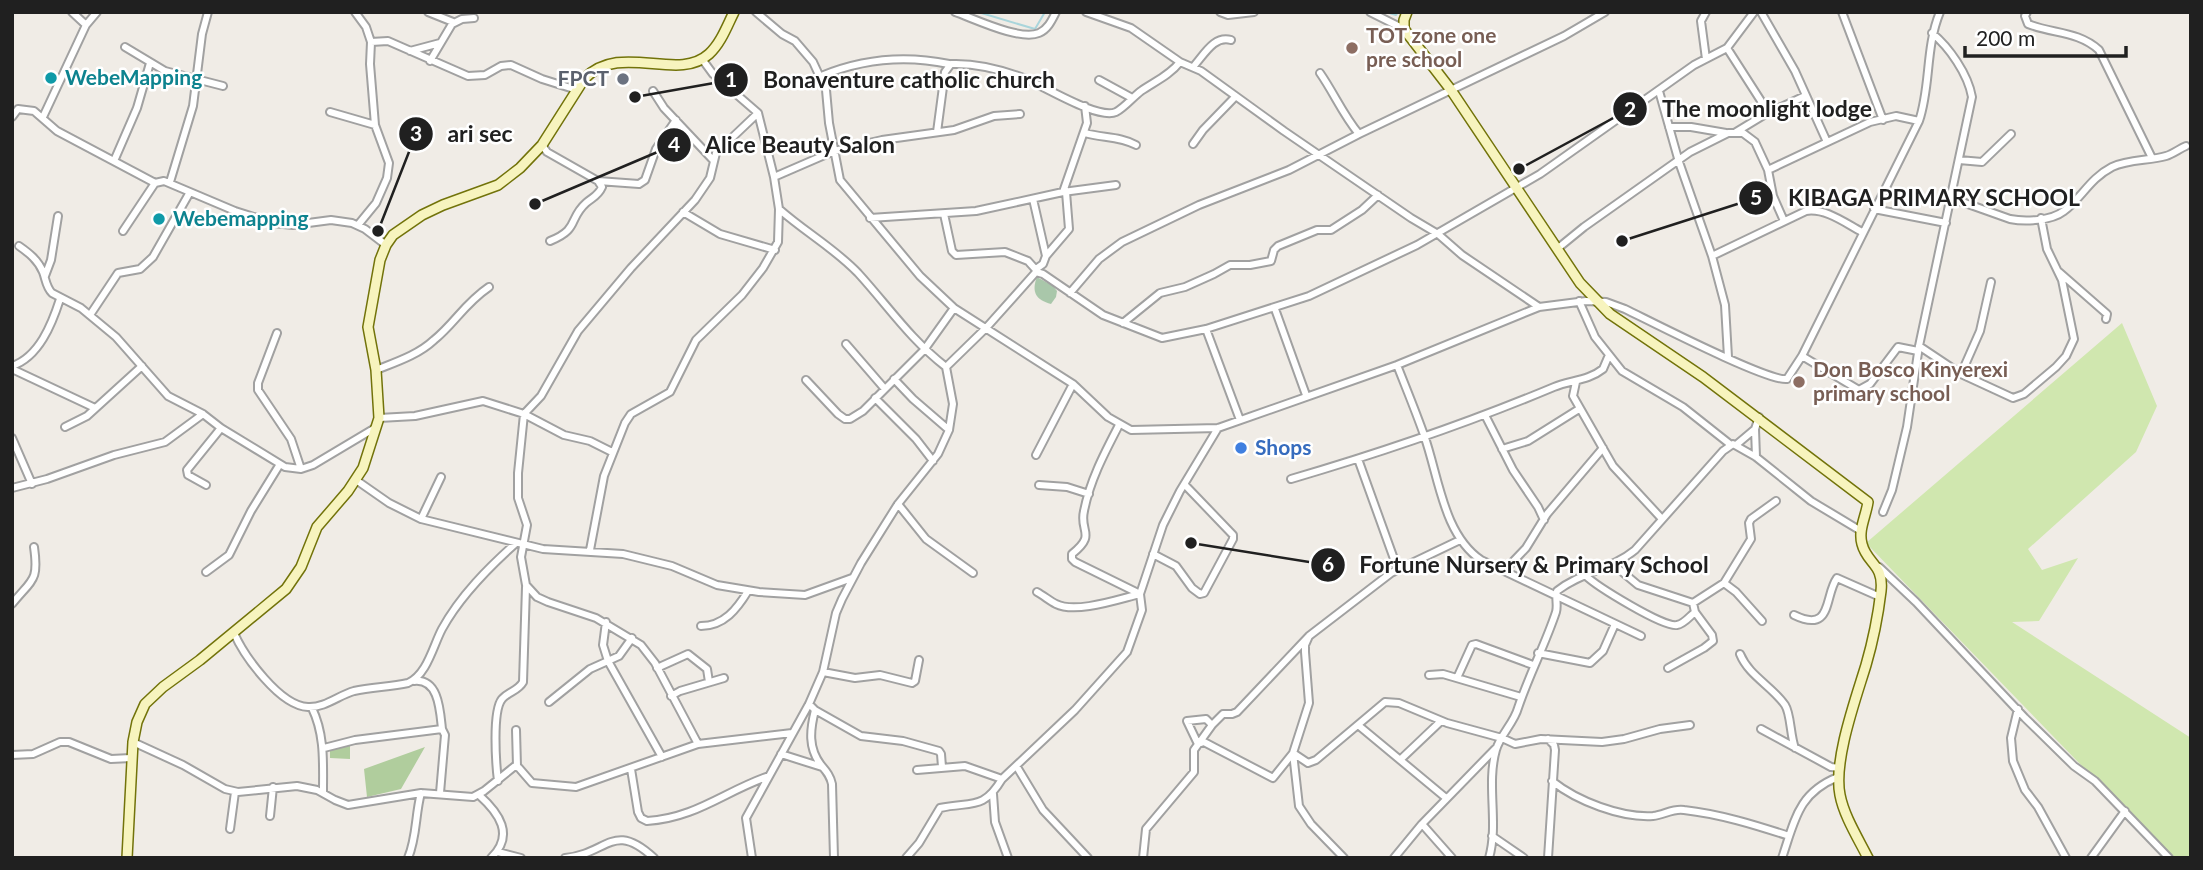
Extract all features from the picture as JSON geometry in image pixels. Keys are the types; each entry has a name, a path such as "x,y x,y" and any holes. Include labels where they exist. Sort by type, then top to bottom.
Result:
{"street":[{"path":"72,12 86,25"},
{"path":"43,117 86,25 97,12"},
{"path":"170,182 191,116 202,34 208,12"},
{"path":"356,12 372,42 370,64 375,125 388,158 388,172 376,202 358,225"},
{"path":"428,12 453,22 474,18"},
{"path":"127,858 131,758 140,713 152,696 234,632 294,580 317,527 356,480 369,455 378,422 376,370 368,327 369,315 380,260 393,235 422,215 443,205 498,185 520,168 542,145 590,72 608,63 685,64 702,60 718,44 734,12"},
{"path":"756,12 782,34 795,41 813,62 826,90 840,180 920,276 954,308 1073,384 1119,425 1136,431 1219,428 1397,365 1539,307 1580,301 1606,302 1755,372 1781,380 1790,377 1919,121 1926,102 1932,33 1940,12"},
{"path":"955,12 1023,35 1044,30 1056,12"},
{"path":"1086,12 1139,32 1180,62 1201,71 1539,307"},
{"path":"1220,12 1228,15 1254,12"},
{"path":"1370,12 1404,29 1451,90 1580,283 1596,301 1759,417 1867,501 1861,531 1862,545 1877,566 1916,602 2074,766 2095,781 2169,858"},
{"path":"1404,29 1407,12"},
{"path":"1070,293 1099,259 1122,242 1199,205 1289,170 1564,36 1605,12"},
{"path":"1706,12 1701,22 1706,59"},
{"path":"944,214 952,251 956,255 1005,253 1028,261 1103,315 1162,338 1206,329 1309,296 1438,234 1518,188 1706,59 1727,48 1754,12"},
{"path":"1761,12 1795,71 1827,142"},
{"path":"1842,12 1883,120"},
{"path":"2027,12 2025,16 2028,24 2075,35 2099,50 2152,158"},
{"path":"430,61 453,22"},
{"path":"1884,512 1907,427 1918,348 1972,94 1942,41 1932,33"},
{"path":"1193,67 1216,41 1223,38 1231,40"},
{"path":"372,42 388,41 430,61 472,76 485,75 505,64 578,90"},
{"path":"410,51 440,43"},
{"path":"125,47 165,71 223,86"},
{"path":"1727,48 1761,101 1764,115"},
{"path":"821,76 848,65 911,58 1005,72 1085,106 1113,113 1175,69 1180,62"},
{"path":"590,550 604,476 628,418 670,392 696,341 741,295 775,250 778,242 779,209 758,113 713,74 702,60"},
{"path":"114,161 137,108 150,63"},
{"path":"937,132 945,72 949,64"},
{"path":"1320,73 1359,134"},
{"path":"1099,80 1132,98"},
{"path":"653,91 664,108 714,162"},
{"path":"1659,91 1725,305 1728,357"},
{"path":"1557,249 1690,152 1805,96"},
{"path":"1194,144 1203,130 1235,97"},
{"path":"946,367 986,328 1043,264 1046,256 1069,229 1064,192 1088,120 1085,106"},
{"path":"12,117 15,107 28,109 43,117 57,131 155,183"},
{"path":"330,112 375,125"},
{"path":"414,681 424,668 454,612 480,577 519,544 527,525 517,490 524,414 537,402 590,315 704,189 716,153 758,113"},
{"path":"774,177 834,151 882,140 954,130 994,116 1020,114"},
{"path":"1768,170 1870,122 1896,116 1919,121"},
{"path":"598,181 643,182 656,149 676,120"},
{"path":"1669,127 1743,133 1752,138 1768,170 1773,196 1784,221"},
{"path":"1084,133 1105,138 1123,138 1136,145"},
{"path":"1959,160 1982,162 2011,134"},
{"path":"542,145 547,152 598,181 602,187 598,196 582,207 569,231 550,242"},
{"path":"1951,198 2010,219 2041,218 2063,212 2094,178 2111,168 2163,157 2186,146"},
{"path":"123,232 155,183 159,181 170,182 235,211 274,223 293,225 331,220 358,225 386,245"},
{"path":"870,218 976,211 1064,192 1116,185"},
{"path":"90,315 118,273 140,269 153,257 190,192"},
{"path":"1123,323 1160,293 1214,275 1230,265 1271,261 1278,246 1317,230 1331,230 1362,210 1378,195"},
{"path":"1033,199 1046,256"},
{"path":"752,858 745,823 809,704 823,672 836,613 852,578 898,504 933,461 949,430 953,404 946,367 925,350 849,265 825,243 779,209"},
{"path":"1874,209 1946,223"},
{"path":"1712,256 1806,211 1814,210 1830,215 1862,232"},
{"path":"683,212 720,234 775,250"},
{"path":"45,276 51,260 58,216"},
{"path":"1802,356 1858,390 1870,384 1895,349 1902,346 1918,348 1961,374 2016,399 2056,368 2066,356 2074,339 2059,271 2048,249 2041,218"},
{"path":"19,246 34,258 45,276 48,289 60,299 90,315 116,337 168,396 203,414 280,464 300,469 313,465 378,422 477,401 491,402 524,414 564,435 590,441 612,452"},
{"path":"2059,271 2107,314 2106,318"},
{"path":"1961,374 1980,331 1991,282"},
{"path":"376,370 408,357 435,340 469,300 489,287"},
{"path":"12,368 26,360 40,342 60,299"},
{"path":"1580,301 1595,337 1622,370 1683,407 1734,445 1756,457 1811,500 1861,531"},
{"path":"806,380 845,419 850,419 863,411 925,350 954,308"},
{"path":"1275,309 1306,395"},
{"path":"1206,329 1240,420"},
{"path":"276,333 258,383 258,390 291,439 300,469"},
{"path":"845,344 884,388"},
{"path":"1291,479 1485,415 1558,385 1576,382 1604,369 1609,355"},
{"path":"1397,365 1425,436 1437,479 1460,540 1469,552 1641,636"},
{"path":"65,426 87,416 142,366"},
{"path":"12,368 95,408"},
{"path":"894,379 949,430"},
{"path":"1576,382 1573,396 1603,448 1623,478 1662,519"},
{"path":"1036,455 1073,384"},
{"path":"875,398 916,439 933,461"},
{"path":"1502,449 1528,441 1579,409"},
{"path":"12,488 165,442 203,414"},
{"path":"1485,415 1544,520"},
{"path":"1756,457 1755,429 1759,417"},
{"path":"1119,425 1098,468 1083,513 1086,536 1072,554 1072,559 1140,594"},
{"path":"206,485 188,475 187,470 221,428"},
{"path":"906,858 919,843 940,808 979,802 993,794 1002,779 1094,691 1127,652 1142,610 1140,594 1163,525 1219,428"},
{"path":"1394,858 1446,798 1496,748 1518,709 1557,608 1555,595 1562,587 1614,565 1635,550 1734,445 1755,429"},
{"path":"12,438 32,484"},
{"path":"1505,570 1526,548 1544,520 1603,448"},
{"path":"1357,459 1398,570"},
{"path":"206,572 229,555 251,511 280,464"},
{"path":"421,519 442,477"},
{"path":"356,480 389,503 421,519 519,544 561,550 610,551 672,566 708,582 748,591 809,594 852,578"},
{"path":"1039,485 1067,487 1089,494"},
{"path":"1153,555 1176,566 1192,588 1200,594 1233,539 1233,535 1185,485"},
{"path":"1693,603 1724,583 1751,539 1751,519 1776,501"},
{"path":"898,504 926,539 973,573"},
{"path":"1143,858 1146,829 1194,772 1193,756 1212,725 1223,715 1232,714 1247,702 1272,672 1309,636 1376,583 1460,540"},
{"path":"498,781 495,747 500,705 503,698 519,688 523,681 526,585 519,544"},
{"path":"12,604 34,580 37,568 34,547"},
{"path":"1614,565 1638,585 1693,603"},
{"path":"1868,858 1840,796 1839,772 1874,634 1881,582 1877,566"},
{"path":"1585,575 1612,596 1667,624 1681,624 1695,612"},
{"path":"1794,615 1804,620 1820,617 1828,607 1833,583 1837,578 1880,597"},
{"path":"1724,583 1736,592 1762,621"},
{"path":"526,585 537,597 548,603 606,622 648,651 698,744"},
{"path":"701,626 709,626 725,619 737,608 748,591"},
{"path":"1037,592 1065,607 1082,607 1140,594"},
{"path":"1668,667 1704,648 1713,640 1695,612 1693,603"},
{"path":"606,622 603,645 608,662 662,757"},
{"path":"1538,653 1590,663 1603,650 1615,624"},
{"path":"234,632 246,654 275,690 292,702 312,708 350,692 422,680 431,687 438,698 442,729 446,735 440,793"},
{"path":"1198,744 1205,742 1273,778 1293,753 1309,703 1305,645 1309,636"},
{"path":"549,702 590,668 623,653 632,638"},
{"path":"1457,678 1472,645 1476,644 1533,665"},
{"path":"657,668 688,654 707,669 709,682"},
{"path":"1740,654 1754,675 1787,709 1791,737 1796,748"},
{"path":"823,672 855,678 880,675 912,683 915,681 919,660"},
{"path":"1429,675 1443,674 1521,697"},
{"path":"671,696 724,678"},
{"path":"1293,753 1311,762 1385,702 1399,703 1441,721 1515,744 1548,739 1602,742 1690,725"},
{"path":"809,704 861,737 903,741 939,751 942,767"},
{"path":"312,708 324,748 323,792"},
{"path":"2018,709 2011,738 2013,761 2025,790 2038,807 2066,858"},
{"path":"815,710 810,729 811,742 832,783 834,858"},
{"path":"1198,744 1187,721 1206,719 1212,725"},
{"path":"1401,759 1441,721"},
{"path":"1358,725 1446,798"},
{"path":"324,748 355,740 442,729"},
{"path":"1761,729 1839,772"},
{"path":"516,730 517,766 532,783 568,788 631,769 698,744 792,733"},
{"path":"1548,739 1555,750 1548,858"},
{"path":"12,755 33,754 52,744 69,742 111,759 131,758"},
{"path":"133,742 183,765 222,788 235,792 297,786 323,792 348,804 421,793 467,797 479,795 517,766"},
{"path":"1489,858 1492,836 1492,773 1496,748"},
{"path":"1293,753 1299,806 1311,824 1343,858"},
{"path":"781,754 822,766"},
{"path":"917,770 965,766 1002,779"},
{"path":"1017,767 1044,810 1088,858"},
{"path":"631,769 640,816 648,821 700,810 731,791 769,776"},
{"path":"1782,858 1798,809 1823,783 1839,772"},
{"path":"1552,782 1570,795 1601,807 1650,816 1671,810 1690,811 1789,836"},
{"path":"270,816 272,787"},
{"path":"230,829 235,792"},
{"path":"408,858 415,835 421,793"},
{"path":"993,794 995,822 1008,858"},
{"path":"479,795 501,818 503,830 498,852 491,858"},
{"path":"2091,858 2125,811"},
{"path":"1422,824 1452,858"},
{"path":"1492,836 1524,858"},
{"path":"565,858 586,855 607,843 625,839 642,847 654,858"},
{"path":"498,852 521,858"}],"green space":[{"path":"1037,277 1057,291 1051,304 1036,295"},
{"path":"2122,323 2157,406 2136,452 2028,549 2042,570 2078,558 2039,621 2012,622 2191,738 2191,858 2171,858 1866,543"},
{"path":"350,741 350,759 330,758 330,748"},
{"path":"425,747 401,789 367,797 364,769"}],"waterway":[{"path":"978,12 1035,29 1045,12"},
{"path":"1386,12 1396,15 1398,12"}],"place":[{"name":"TOT zone one pre school","path":"1352,48"},
{"name":"WebeMapping","path":"51,78"},
{"name":"FPCT","path":"623,79"},
{"name":"Bonaventure catholic church","path":"635,97"},
{"name":"The moonlight lodge","path":"1519,169"},
{"name":"Alice Beauty Salon","path":"535,204"},
{"name":"Webemapping","path":"159,219"},
{"name":"ari sec","path":"378,231"},
{"name":"KIBAGA PRIMARY SCHOOL","path":"1622,241"},
{"name":"Don Bosco Kinyerexi primary school","path":"1799,382"},
{"name":"Shops","path":"1241,448"},
{"name":"Fortune Nursery & Primary School","path":"1191,543"}]}
